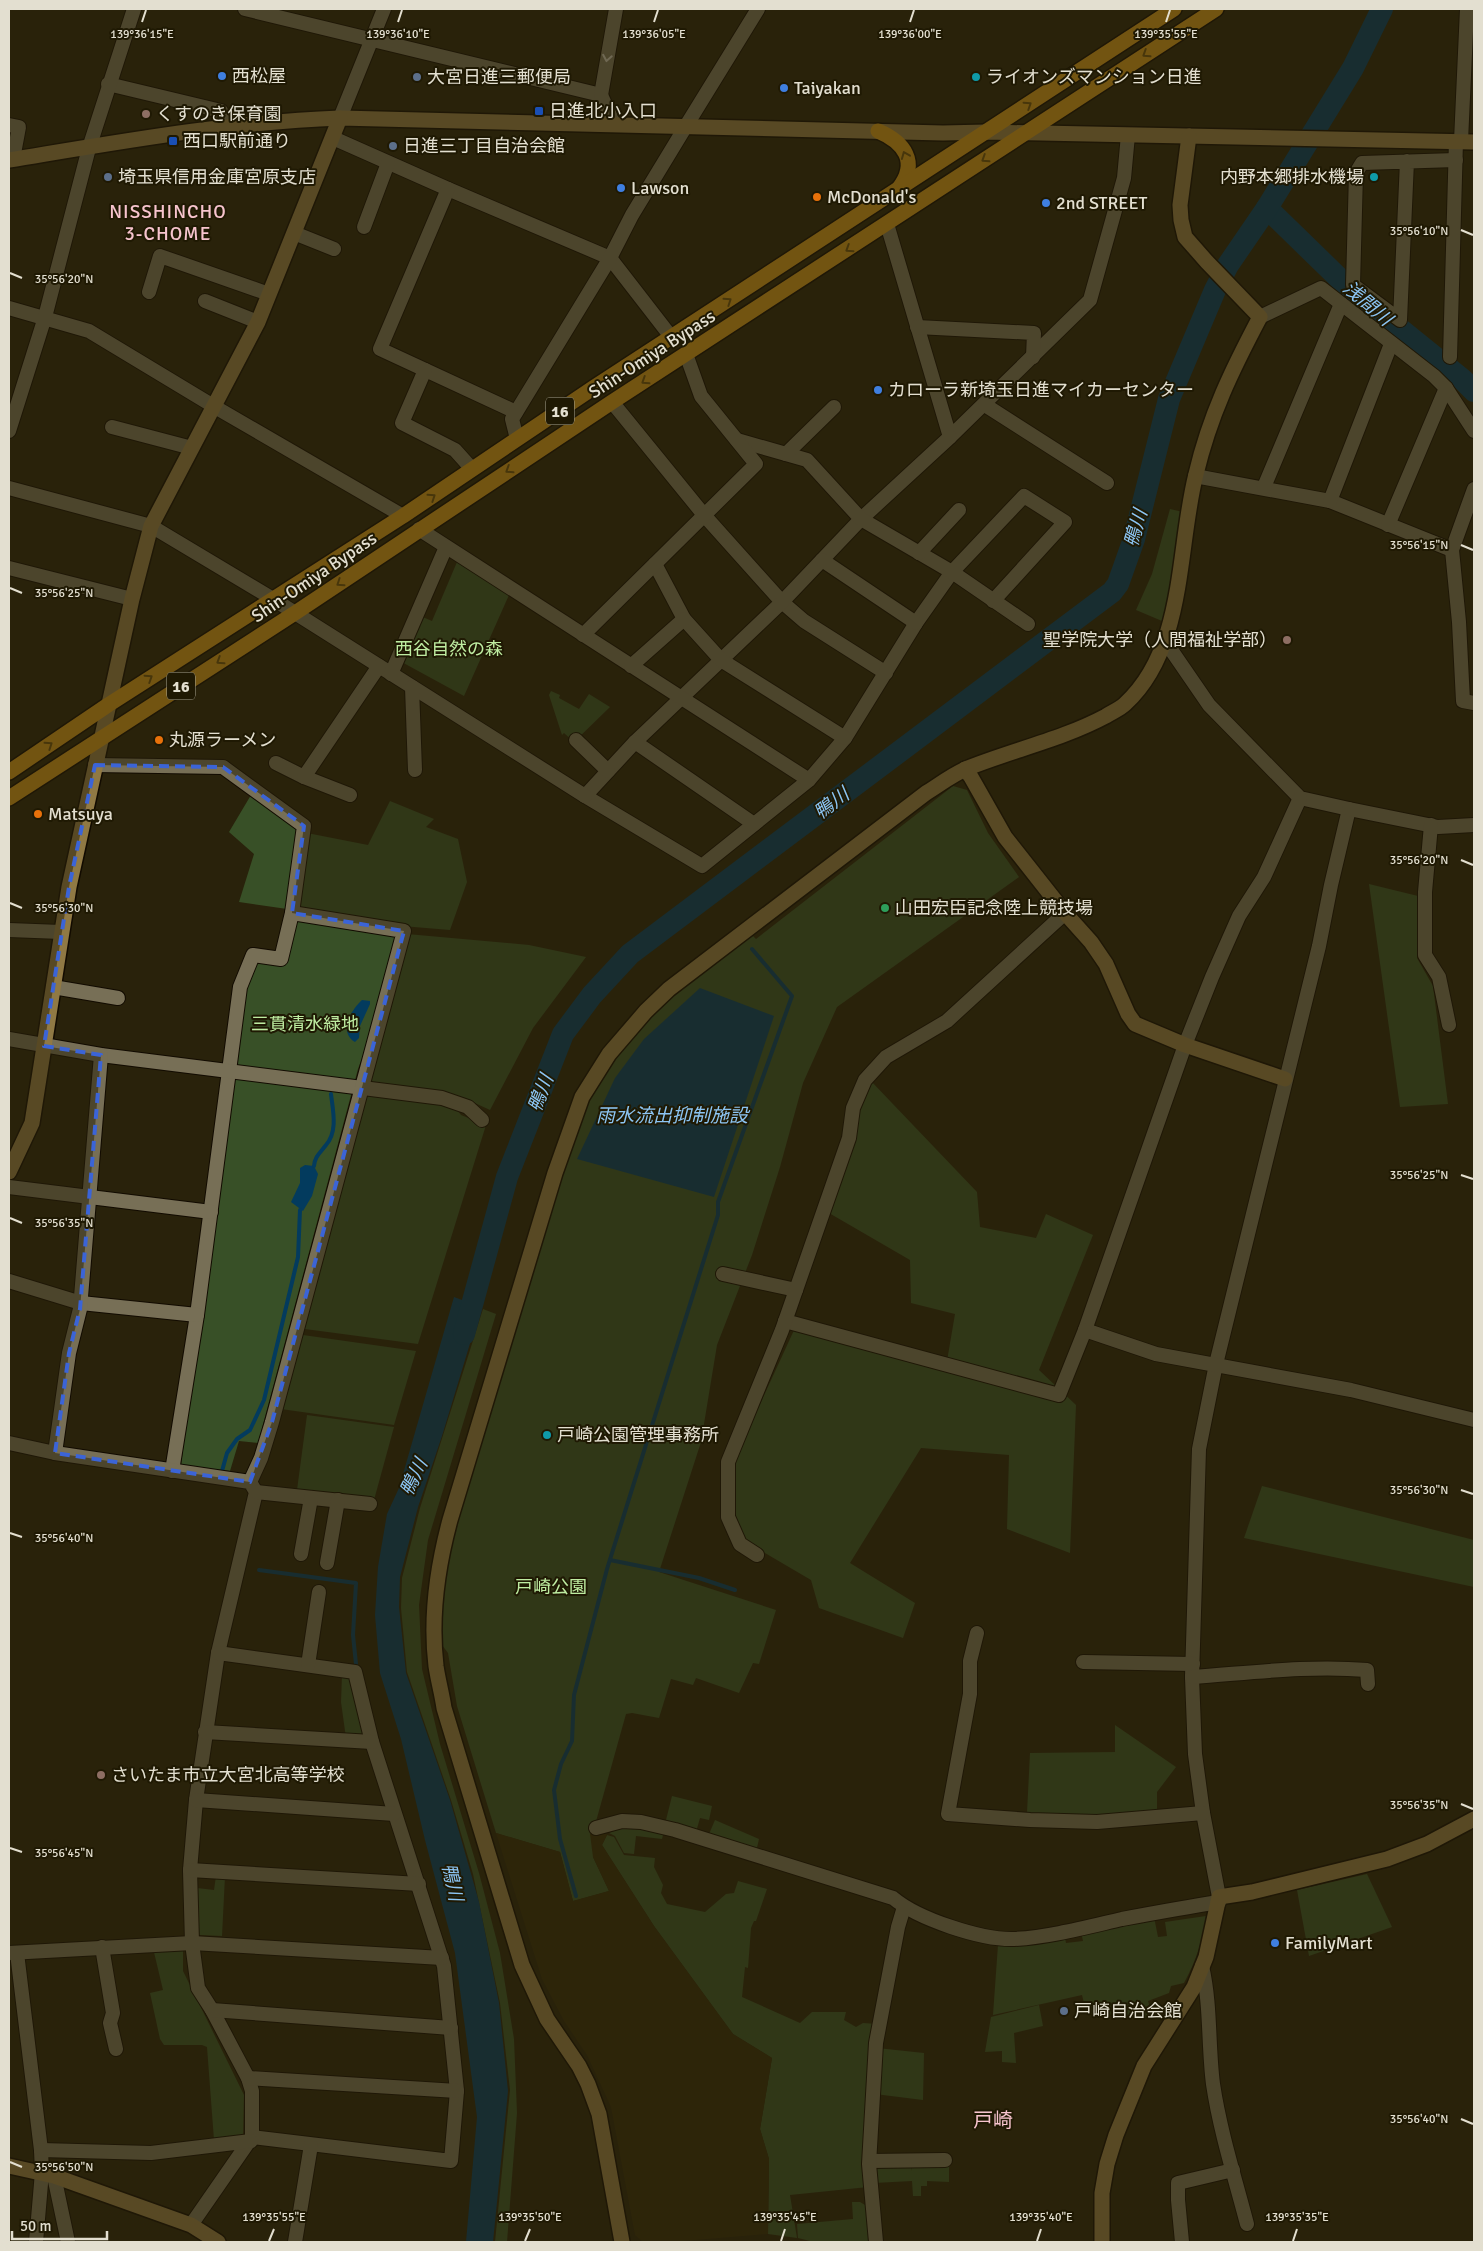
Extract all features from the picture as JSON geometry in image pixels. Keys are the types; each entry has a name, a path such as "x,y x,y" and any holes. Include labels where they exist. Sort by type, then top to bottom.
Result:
{"highway":[{"name":"Shin-Omiya Bypass","path":"9,772 108,705 403,516 517,439 1174,9"},
{"name":"Shin-Omiya Bypass","path":"9,798 295,613 612,402 1216,9"},
{"path":"878,131 896,139 908,158 907,175 898,189"}],"street":[{"path":"9,431 12,408 45,316 89,148 108,84 134,9"},
{"path":"245,9 601,95"},
{"path":"9,1172 32,1123 69,887 132,599 151,526 215,408 258,322 384,9"},
{"path":"517,439 512,419 610,258 632,216 686,126 758,9"},
{"path":"1450,357 1456,160 1464,142 1468,9"},
{"path":"613,13 601,95 614,124"},
{"path":"108,84 221,110 224,127"},
{"path":"9,125 19,127 11,160 224,127 281,120 340,118 943,133 1026,132 1464,142"},
{"path":"585,796 635,742 782,602 861,520 985,405 1090,300 1124,178 1128,135"},
{"path":"1190,136 1181,190 1181,220 1185,236 1207,262 1260,317"},
{"path":"333,138 610,258 672,338"},
{"path":"1407,161 1400,320 1353,284 1356,173 1362,163 1407,161 1456,160"},
{"path":"364,227 388,163"},
{"path":"448,189 380,349 516,412"},
{"path":"887,224 950,437"},
{"path":"294,233 334,249"},
{"path":"149,292 160,256 269,294"},
{"path":"622,2242 599,2114 579,2066 547,2019 522,1965 444,1708 436,1666 434,1620 440,1557 554,1173 582,1097 609,1054 646,1011 669,989 926,793 965,769 1089,725 1124,705 1148,677 1165,641 1179,581 1195,476 1210,422 1222,390 1260,317 1322,288 1434,376 1446,388 1474,431"},
{"path":"205,301 258,322"},
{"path":"1264,487 1341,304"},
{"path":"9,308 45,316 89,331 215,408 403,516"},
{"path":"917,327 1034,333 1033,356"},
{"path":"1330,501 1391,344"},
{"path":"583,635 756,464 701,396 686,354"},
{"path":"425,370 402,423 455,450 472,470"},
{"path":"1388,525 1446,388"},
{"path":"612,402 704,515 782,602 804,621 886,673"},
{"path":"985,405 1107,483"},
{"path":"786,454 834,408"},
{"path":"112,427 192,448"},
{"path":"737,440 807,460 861,520 952,572 1028,624"},
{"path":"1195,476 1264,487 1330,501 1452,550"},
{"path":"9,488 151,526 273,599 585,796 702,866 809,780 846,738 916,623 952,572 1024,496 1066,522 993,600"},
{"path":"1474,489 1452,550 1459,622 1462,701 1474,703"},
{"path":"919,553 959,510"},
{"path":"419,529 809,780"},
{"path":"391,674 446,547"},
{"path":"822,560 916,623"},
{"path":"655,564 684,619 721,660 846,738"},
{"path":"9,568 132,599"},
{"path":"631,666 684,619"},
{"path":"1165,641 1209,705 1300,798 1431,825 1474,826"},
{"path":"304,777 379,666"},
{"path":"412,687 415,770"},
{"path":"576,740 608,771"},
{"path":"635,742 754,824"},
{"path":"276,763 304,777 350,795"},
{"path":"95,765 223,767 304,826 292,913 281,959 253,955 240,987 197,1315 172,1471"},
{"path":"965,769 972,777 1005,836 1065,913 1091,942 1106,964 1128,1014 1135,1024 1185,1045 1285,1079"},
{"path":"785,1321 1059,1395 1085,1330 1185,1045 1212,977 1239,916 1264,877 1300,798"},
{"path":"1102,2242 1102,2193 1107,2164 1116,2135 1144,2066 1194,1988 1202,1966 1219,1899 1203,1812 1196,1754 1192,1671 1199,1449 1216,1364 1319,946 1349,809"},
{"path":"1431,825 1424,892 1425,955 1438,977 1448,1025"},
{"path":"191,2225 251,2139 252,2091 248,2078 212,2010 198,1988 192,1943 190,1870 196,1800 218,1653 253,1487 404,931 292,913"},
{"path":"757,1555 740,1544 728,1517 728,1462 785,1321 849,1138 853,1108 865,1080 886,1057 947,1021 1065,913"},
{"path":"9,930 61,932"},
{"path":"53,987 118,998"},
{"path":"9,1039 101,1055 229,1072 362,1086 442,1098 468,1107 482,1120"},
{"path":"55,1453 69,1353 81,1303 101,1055"},
{"path":"9,1187 211,1212"},
{"path":"723,1274 796,1290"},
{"path":"9,1281 81,1303 197,1315"},
{"path":"1085,1330 1156,1354 1352,1390 1474,1420"},
{"path":"9,1443 55,1453 172,1471 311,1498 370,1504"},
{"path":"301,1554 311,1498"},
{"path":"327,1563 338,1500"},
{"path":"308,1665 319,1592"},
{"path":"977,1633 970,1661 970,1694 948,1814 1030,1820 1097,1822 1203,1812"},
{"path":"41,2150 151,2153 251,2139 451,2161 457,2091 442,1958 372,1742 355,1672 218,1653"},
{"path":"1082,1662 1192,1671 1367,1670 1368,1684"},
{"path":"205,1732 372,1742"},
{"path":"196,1800 394,1814"},
{"path":"596,1828 632,1820 675,1830 894,1898 904,1907 935,1922 986,1936 1013,1939 1071,1930 1252,1892 1386,1859 1427,1844 1474,1819"},
{"path":"190,1870 419,1884"},
{"path":"876,2242 870,2161 876,2043 901,1914 904,1907"},
{"path":"68,2242 41,2150 13,1953 192,1943 442,1958"},
{"path":"102,1947 113,2013 110,2023 116,2049"},
{"path":"1202,1966 1207,1987 1213,2084 1247,2224"},
{"path":"212,2010 451,2028"},
{"path":"248,2078 457,2091"},
{"path":"295,2242 311,2145"},
{"path":"870,2161 945,2160"},
{"path":"9,2166 48,2174 191,2225 218,2242"},
{"path":"1182,2242 1178,2183 1233,2170"},
{"path":"36,2242 48,2174"}],"highlighted area":[{"path":"95,765 223,767 304,826 292,913 404,931 272,1422 250,1482 55,1453 69,1353 80,1309 101,1055 44,1046 69,887"}],"green space":[{"path":"1170,509 1183,512 1173,577 1162,621 1136,610 1152,574"},
{"name":"西谷自然の森","path":"457,562 509,595 464,696 398,660 418,615 432,621"},
{"path":"551,691 560,695 559,698 579,709 589,694 610,707 574,742 564,733 562,735 549,695"},
{"name":"戸崎公園","path":"953,786 967,790 988,833 1019,877 837,1007 803,1083 780,1167 752,1255 717,1345 701,1442 659,1572 776,1610 759,1664 753,1663 739,1693 696,1678 693,1685 671,1679 659,1718 632,1713 626,1714 595,1825 593,1857 609,1891 573,1901 560,1852 496,1833 457,1706 448,1653 442,1645 441,1589 455,1520 582,1111 601,1076 624,1045 675,994 732,950 753,936 756,939"},
{"name":"三貫清水緑地","path":"251,795 307,833 368,845 390,801 434,819 426,827 458,839 467,882 450,930 402,926 371,1034 358,1069 258,1443 239,1441 230,1471 181,1465 245,984 255,958 283,961 294,910 239,902 254,854 229,832"},
{"path":"1369,884 1418,896 1417,958 1433,986 1448,1104 1400,1107"},
{"path":"407,934 529,945 586,957 533,1028 490,1110 464,1098 373,1082 367,1076"},
{"path":"870,1080 977,1192 980,1227 1036,1238 1046,1214 1093,1235 1039,1370 1076,1405 1070,1553 1007,1529 1009,1455 921,1448 850,1563 915,1603 903,1638 819,1608 811,1580 746,1542 734,1517 732,1465 795,1328 947,1361 955,1314 911,1303 910,1260 829,1213 859,1109"},
{"path":"360,1091 455,1107 461,1115 486,1125 418,1344 305,1329 302,1323"},
{"path":"483,1309 496,1314 428,1540 419,1605 422,1669 440,1744 479,1873 500,1953 514,2039 517,2113 507,2242 495,2242 510,2090 500,2003 473,1874 451,1800 407,1672 401,1608 402,1578 420,1508"},
{"path":"300,1336 416,1351 394,1425 281,1409"},
{"path":"307,1415 394,1427 374,1500 297,1490"},
{"path":"1262,1486 1474,1540 1474,1587 1244,1538"},
{"path":"342,1675 349,1675 366,1738 346,1738 341,1702"},
{"path":"1115,1725 1176,1767 1157,1792 1157,1811 1096,1818 1027,1813 1030,1753 1115,1752"},
{"path":"672,1796 712,1806 709,1820 700,1818 696,1832 665,1824"},
{"path":"715,1820 759,1839 756,1852 709,1834"},
{"path":"628,1825 664,1831 662,1839 636,1836 634,1854 624,1853 615,1836 609,1833"},
{"path":"607,1835 614,1837 624,1855 655,1858 654,1867 663,1885 661,1893 667,1904 705,1912 726,1894 734,1893 738,1881 767,1889 756,1921 754,1921 751,1928 748,1968 745,1967 742,1997 800,2023 812,2012 846,2012 844,2020 856,2027 863,2023 878,2024 868,2187 790,2195 797,2238 768,2234 769,2159 760,2129 772,2058 733,2034 654,1926 602,1845"},
{"path":"1367,1874 1392,1927 1309,1956 1297,1890"},
{"path":"216,1876 225,1876 222,1936 199,1935 197,1888 214,1890"},
{"path":"1206,1916 1198,1950 1184,1983 1171,1986 1169,1993 1148,2001 1153,2018 1095,2013 1087,2015 1082,1995 993,2015 998,1945 1026,1945 1065,1938 1066,1943 1083,1941 1081,1932 1154,1917 1158,1937 1167,1936 1165,1922"},
{"path":"183,1947 183,1971 244,2095 243,2137 214,2140 207,2047 202,2045 164,2045 160,2039 150,1993 163,1990 153,1948"},
{"path":"1039,2005 1043,2026 1014,2033 1016,2063 1002,2062 1002,2051 985,2052 991,2017"},
{"path":"877,2048 924,2053 923,2100 875,2094"},
{"path":"912,2164 949,2164 949,2182 927,2181 927,2186 921,2186 921,2196 913,2196 912,2181 874,2183 873,2167 911,2165 912,2171"},
{"path":"852,2202 860,2202 870,2208 872,2242 814,2242 798,2238 797,2224 853,2219"}],"sand":[{"path":"603,1831 607,1835 602,1845 654,1926 733,2034 772,2058 760,2129 769,2159 768,2234 671,2242 643,2242 635,2235 611,2107 587,2055 564,2021 542,1979 496,1833 560,1852 573,1901 609,1891 593,1857 590,1834"}],"water":[{"name":"雨水流出抑制施設","path":"700,988 774,1016 714,1197 577,1159 615,1078 644,1039"},
{"path":"362,1000 370,1001 370,1004 360,1026 359,1038 355,1042 347,1033 348,1021 354,1009"},
{"path":"305,1165 314,1166 318,1174 312,1196 303,1211 291,1202 300,1183 300,1168"},
{"path":"454,1297 481,1307 442,1436 418,1507 400,1577 399,1607 406,1673 450,1800 479,1902 499,2003 508,2091 493,2242 466,2242 477,2117 455,1953 401,1739 380,1673 375,1615 378,1567 387,1514 399,1488"}],"waterway":[{"name":"鴨川","path":"464,1334 507,1177 563,1034 592,995 630,954 1112,592 1118,584 1134,539 1169,399 1215,290 1228,265 1267,208 1353,68 1382,9"},
{"name":"浅間川","path":"1267,208 1348,287 1462,379 1474,391"},
{"path":"576,1896 560,1839 554,1790 561,1764 572,1741 574,1695 607,1569 718,1215 718,1202 792,996 752,949"},
{"path":"314,1166 317,1157 332,1134 334,1121 331,1094"},
{"path":"222,1471 227,1453 237,1439 250,1430 264,1400 298,1257 300,1210"},
{"path":"610,1560 699,1578 735,1590"},
{"path":"259,1570 356,1583 353,1635 356,1664"}],"place":[{"name":"西松屋","path":"222,76"},
{"name":"大宮日進三郵便局","path":"417,77"},
{"name":"ライオンズマンション日進","path":"976,77"},
{"name":"Taiyakan","path":"784,88"},
{"name":"日進北小入口","path":"539,111"},
{"name":"くすのき保育園","path":"146,114"},
{"name":"西口駅前通り","path":"173,141"},
{"name":"日進三丁目自治会館","path":"393,146"},
{"name":"埼玉県信用金庫宮原支店","path":"108,177"},
{"name":"内野本郷排水機場","path":"1374,177"},
{"name":"Lawson","path":"621,188"},
{"name":"McDonald's","path":"817,197"},
{"name":"2nd STREET","path":"1046,203"},
{"name":"カローラ新埼玉日進マイカーセンター","path":"878,390"},
{"name":"聖学院大学（人間福祉学部）","path":"1287,640"},
{"name":"丸源ラーメン","path":"159,740"},
{"name":"Matsuya","path":"38,814"},
{"name":"山田宏臣記念陸上競技場","path":"885,908"},
{"name":"戸崎公園管理事務所","path":"547,1435"},
{"name":"さいたま市立大宮北高等学校","path":"101,1775"},
{"name":"FamilyMart","path":"1275,1943"},
{"name":"戸崎自治会館","path":"1064,2011"}],"district":[{"name":"NISSHINCHO 3-CHOME","path":"168,222"},
{"name":"戸崎","path":"993,2120"}]}
